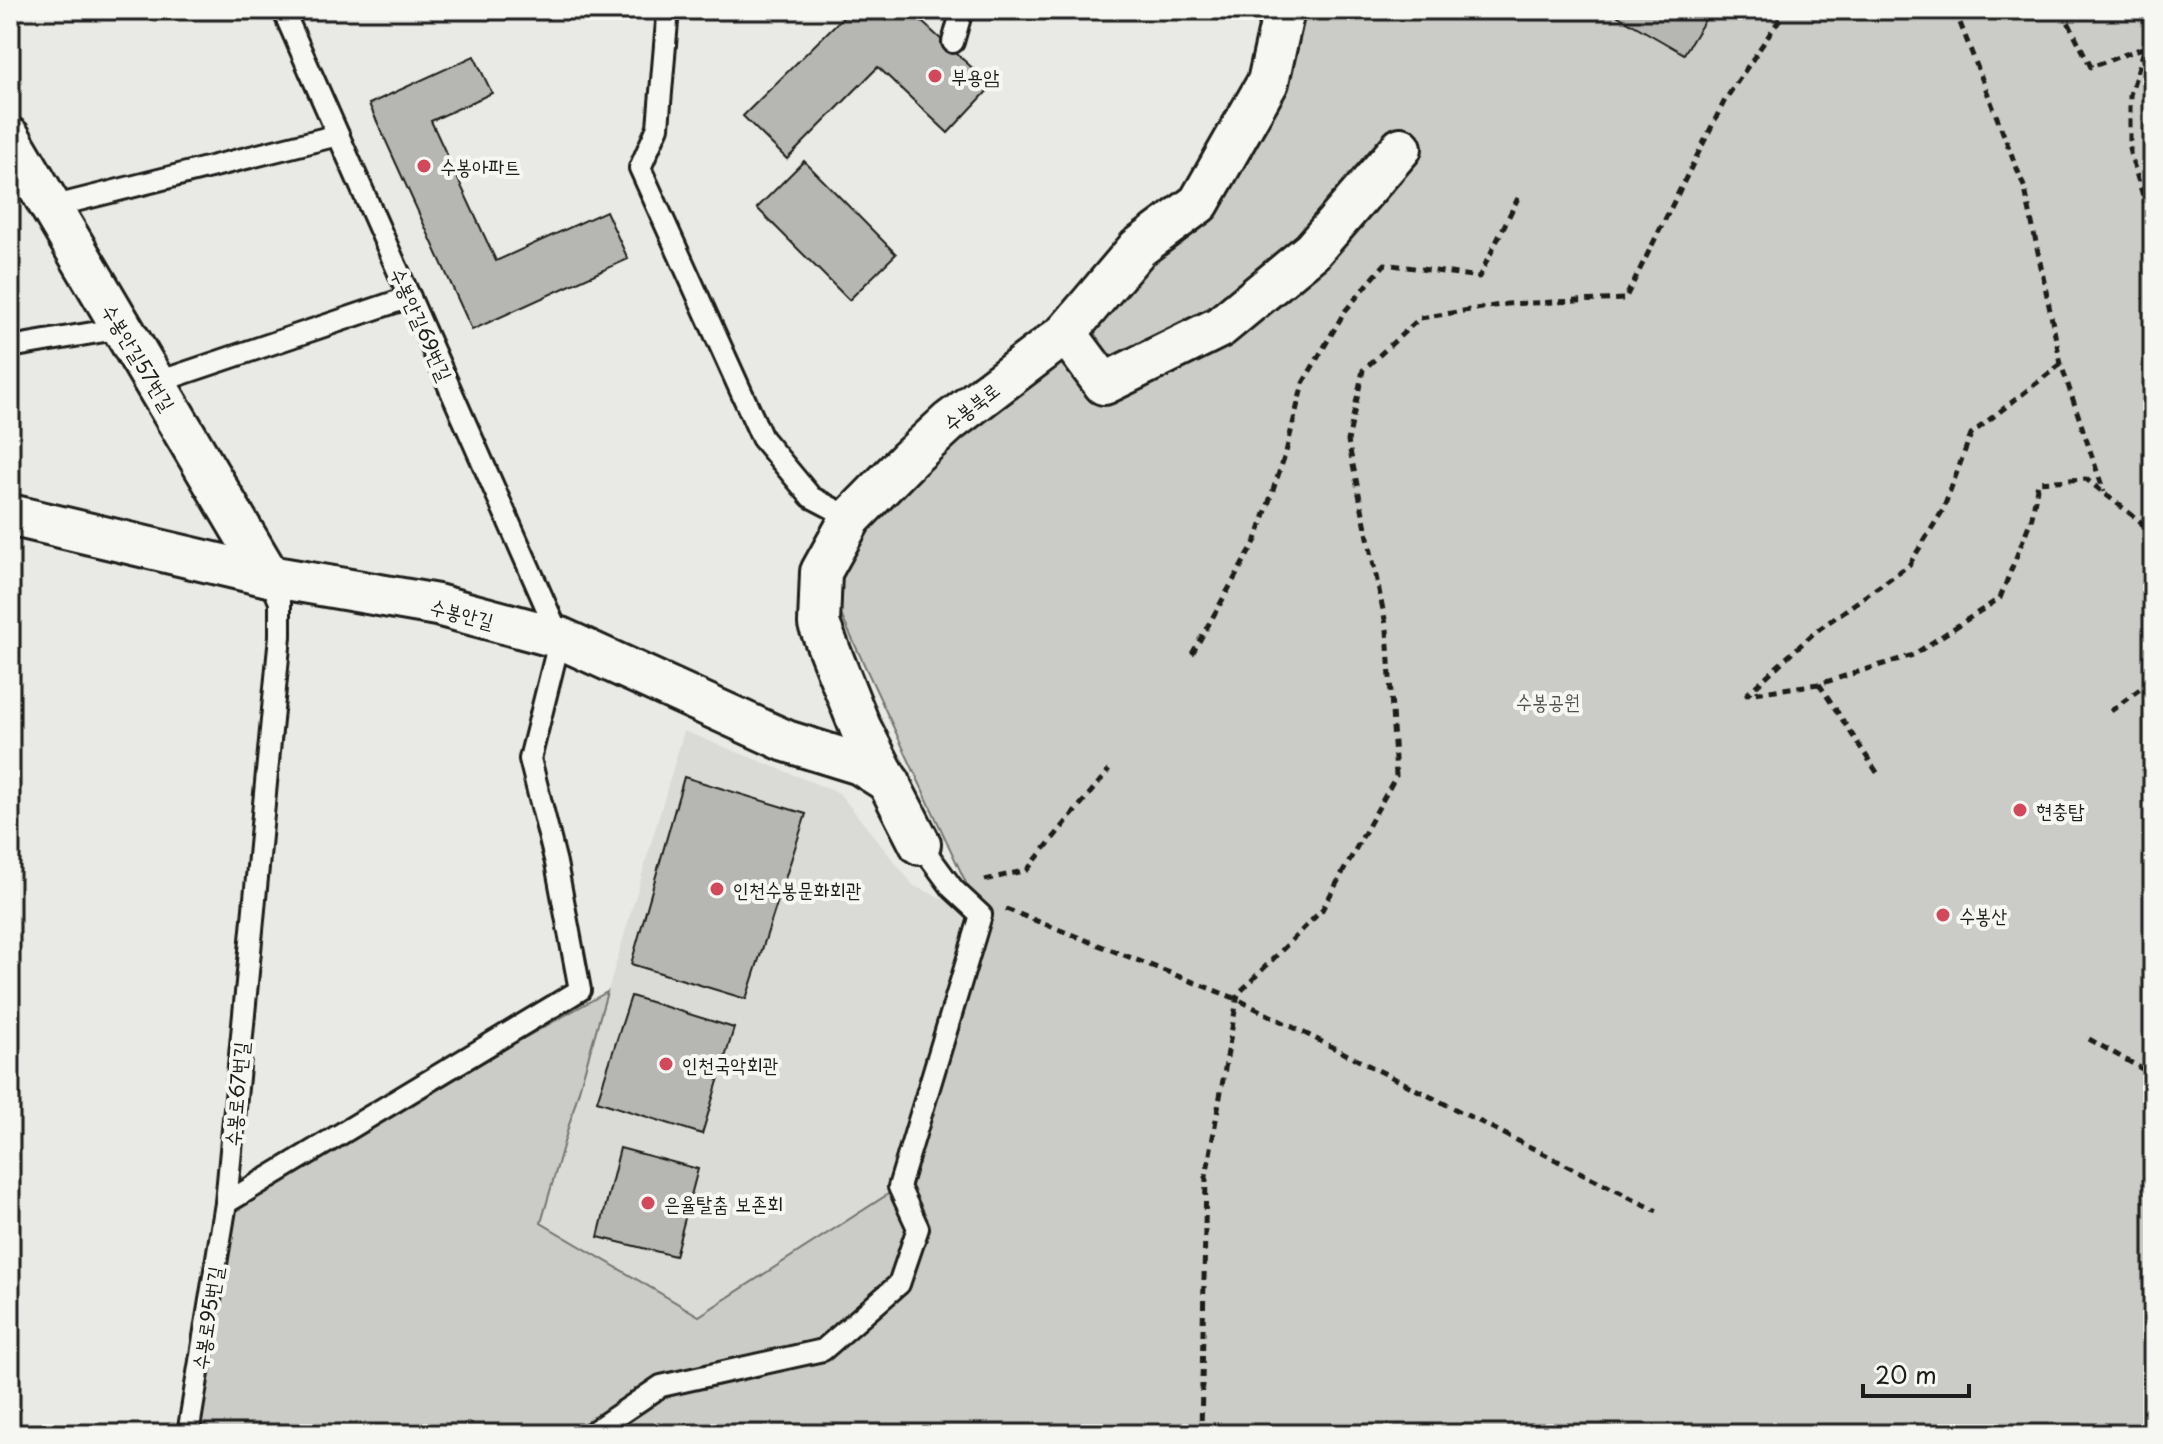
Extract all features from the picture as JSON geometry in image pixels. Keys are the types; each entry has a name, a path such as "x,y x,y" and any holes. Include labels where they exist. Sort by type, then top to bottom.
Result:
{"street":[{"name":"수봉북로","path":"920,844 860,727 819,624 821,572 851,518 949,422 1066,333 1138,248 1199,203 1268,82 1284,10"},
{"path":"1066,333 1104,384 1220,327 1312,251 1401,148"},
{"name":"수봉안길57번길","path":"14,152 51,207 269,576"},
{"name":"수봉안길","path":"10,515 269,576 437,605 560,638 786,741 860,764 890,783"}],"lane":[{"name":"수봉안길69번길","path":"283,10 560,638"},
{"path":"668,10 658,127 640,168 762,438 811,497 851,518"},
{"path":"953,42 962,10"},
{"path":"51,207 338,135"},
{"path":"155,383 410,297"},
{"path":"10,347 122,328"},
{"name":"수봉로67번길","path":"226,1203 280,636 280,602 269,576"},
{"path":"226,1203 580,990 556,863 530,759 560,638"},
{"path":"590,1434 661,1386 823,1350 899,1284 918,1228 899,1187 981,915 953,889 920,844"},
{"name":"수봉로95번길","path":"188,1434 226,1203"}],"path":[{"path":"1201,1434 1206,1177 1238,994 1322,910 1396,776 1387,629 1348,441 1363,370 1420,318 1507,304 1625,299 1725,100 1786,10"},
{"path":"1955,10 2025,189 2061,364 2105,493"},
{"path":"2062,10 2091,67 2145,47 2153,40"},
{"path":"2145,47 2130,95 2130,153 2153,229"},
{"path":"1192,654 1256,540 1286,452 1303,383 1345,311 1385,264 1479,277 1518,198"},
{"path":"2061,364 1971,434 1943,510 1909,565 1815,632 1747,694 1819,684 1913,655 2000,598 2032,517 2038,482 2086,479 2141,522 2153,551"},
{"path":"2111,711 2153,679"},
{"path":"1819,684 1880,777"},
{"path":"953,889 1027,870 1109,770"},
{"path":"953,889 1237,999 1657,1211"},
{"path":"2089,1039 2153,1075"},
{"path":"2153,1308 2147,1313 2153,1337"}],"shaded area":[{"path":"684,731 839,793 914,886 981,915 899,1187 699,1316 540,1223"}],"green space":[{"name":"수봉공원","path":"1284,10 2153,10 2153,1434 197,1434 226,1203 607,992 541,1223 699,1316 899,1187 981,915 821,572 1199,203"}],"building":[{"name":"부용암","path":"850,10 909,10 992,86 948,133 878,67 787,159 743,116"},
{"path":"1622,10 1711,10 1684,54 1618,16"},
{"name":"수봉아파트","path":"474,56 492,93 431,121 496,261 606,211 628,259 472,330 369,104"},
{"path":"804,161 896,254 849,300 757,208"},
{"name":"인천수봉문화회관","path":"684,777 806,814 746,999 631,964"},
{"name":"인천국악회관","path":"631,996 734,1028 702,1134 597,1101"},
{"name":"은율탈춤 보존회","path":"620,1148 698,1169 675,1256 598,1237"}],"place":[{"name":"부용암","path":"935,76"},
{"name":"수봉아파트","path":"424,166"},
{"name":"현충탑","path":"2020,810"},
{"name":"인천수봉문화회관","path":"717,889"},
{"name":"수봉산","path":"1943,915"},
{"name":"인천국악회관","path":"666,1064"},
{"name":"은율탈춤 보존회","path":"648,1203"}]}
